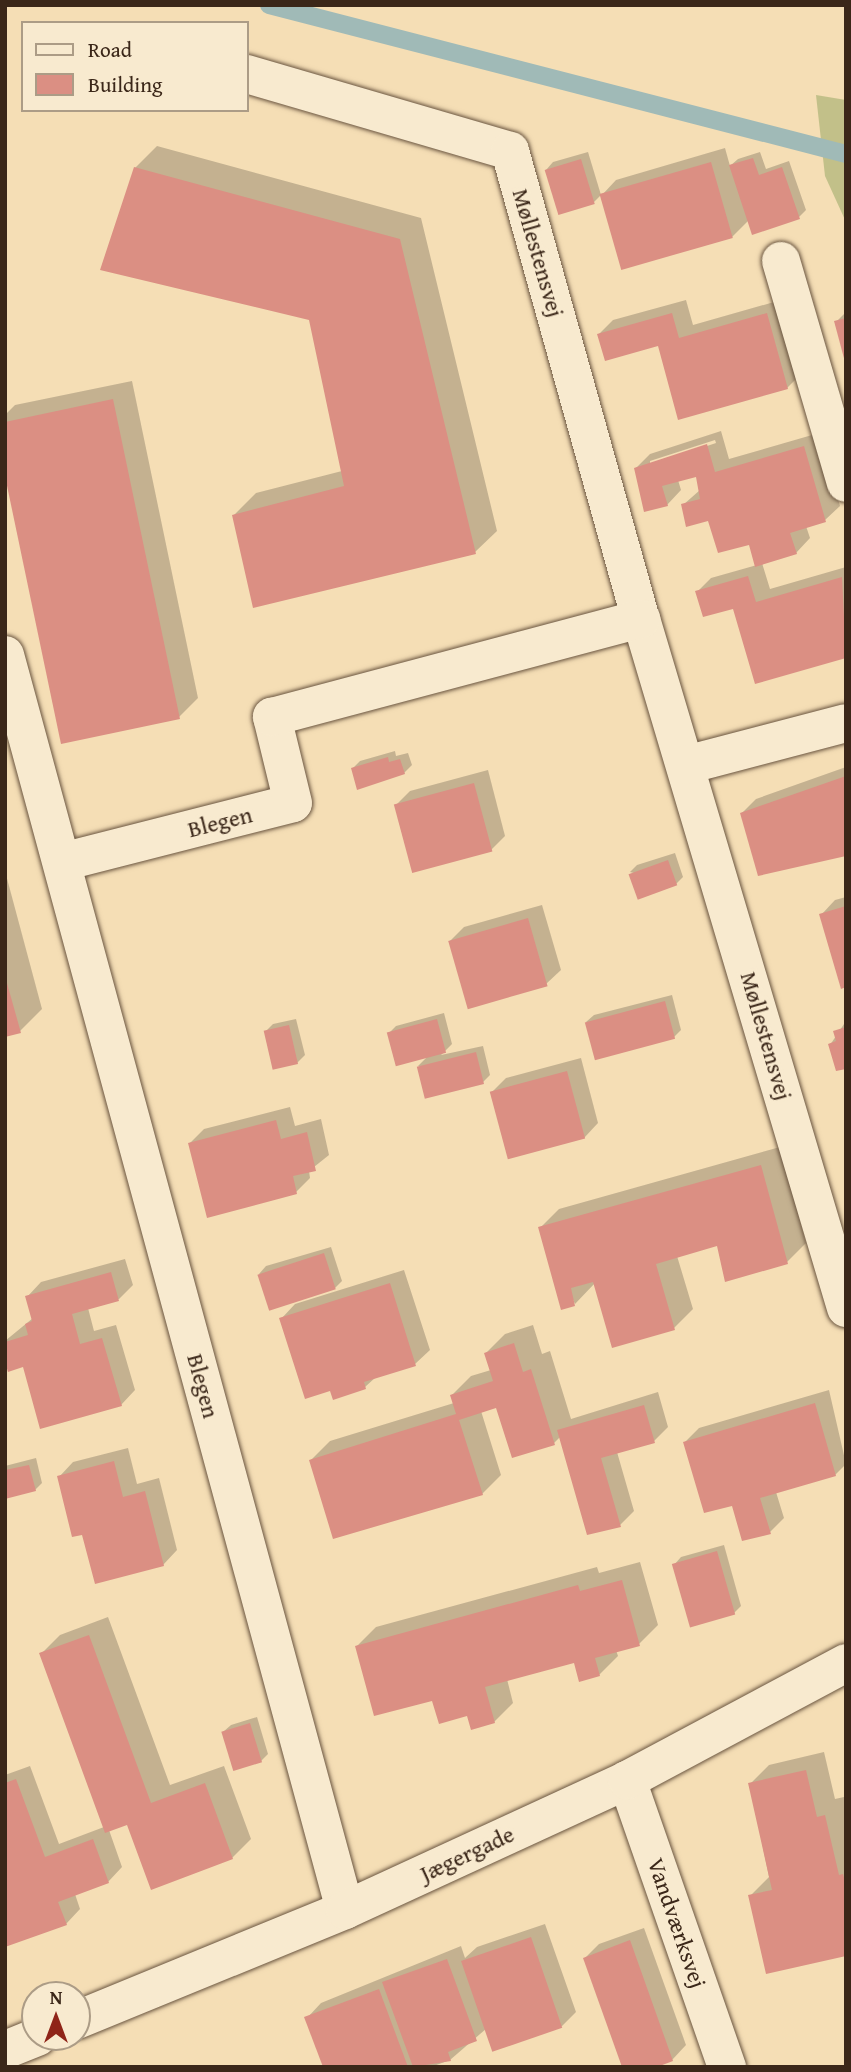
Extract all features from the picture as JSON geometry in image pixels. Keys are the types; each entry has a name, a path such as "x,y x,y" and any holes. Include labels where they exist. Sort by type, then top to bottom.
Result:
{"street":[{"name":"Møllestensvej","path":"248,74 510,151 641,619 846,1308"},
{"path":"781,261 846,483"},
{"name":"Blegen","path":"62,862 293,803 272,717 641,619"},
{"name":"Blegen","path":"5,655 345,1910"},
{"path":"686,765 846,723"},
{"name":"Jægergade","path":"91,2014 345,1910 627,1780 846,1663"},
{"name":"Vandværksvej","path":"627,1780 727,2067"}],"shaded area":[{"path":"816,95 846,100 846,222 825,176"}],"building":[{"path":"753,158 759,175 782,167 800,219 752,235 729,165"},
{"path":"581,159 595,204 558,215 545,170"},
{"path":"711,162 733,238 621,270 599,194"},
{"path":"134,167 400,239 476,554 253,608 232,515 344,486 309,320 100,270"},
{"path":"672,313 679,338 767,313 788,389 678,420 658,346 605,361 597,334"},
{"path":"846,318 846,362 845,362 834,321"},
{"path":"113,399 180,719 61,744 5,476 5,422"},
{"path":"707,444 715,472 804,446 826,522 790,533 797,554 755,567 749,545 718,553 708,521 686,527 681,504 700,499 696,477 662,486 668,506 644,512 634,468"},
{"path":"748,576 756,602 842,577 846,658 755,684 733,609 703,617 695,591"},
{"path":"388,757 389,762 400,759 405,774 357,790 351,768"},
{"path":"846,776 846,856 758,876 740,813"},
{"path":"474,783 492,852 412,873 394,804"},
{"path":"668,860 677,885 638,900 629,874"},
{"path":"846,906 846,987 841,989 819,914"},
{"path":"528,918 548,986 468,1009 448,941"},
{"path":"5,976 21,1033 5,1037"},
{"path":"665,1001 675,1039 595,1060 585,1022"},
{"path":"437,1019 446,1053 396,1066 387,1032"},
{"path":"289,1025 298,1064 273,1070 264,1031"},
{"path":"846,1027 846,1069 836,1071 828,1044 836,1041 833,1031"},
{"path":"476,1052 484,1084 425,1099 417,1067"},
{"path":"567,1071 585,1139 508,1159 490,1092"},
{"path":"276,1120 281,1139 307,1132 316,1171 293,1176 297,1194 207,1218 188,1143"},
{"path":"761,1165 788,1264 725,1282 717,1246 656,1264 675,1330 612,1348 593,1282 571,1288 575,1306 561,1310 538,1227"},
{"path":"324,1253 336,1289 269,1311 257,1275"},
{"path":"111,1272 119,1301 72,1314 80,1344 102,1338 122,1406 40,1429 23,1367 8,1372 5,1362 5,1342 28,1335 25,1324 32,1321 25,1296"},
{"path":"390,1283 416,1366 364,1382 366,1389 333,1400 330,1391 305,1399 279,1318"},
{"path":"514,1343 523,1372 531,1369 555,1445 512,1458 496,1408 459,1420 483,1495 333,1539 309,1460 456,1414 450,1395 493,1381 484,1353"},
{"path":"815,1403 836,1476 760,1498 771,1534 742,1541 732,1506 704,1513 683,1442"},
{"path":"644,1405 655,1443 601,1458 621,1527 587,1535 557,1430"},
{"path":"114,1461 123,1497 145,1491 164,1566 95,1584 82,1535 72,1537 57,1476"},
{"path":"29,1465 36,1491 5,1499 5,1470"},
{"path":"717,1551 735,1614 690,1627 672,1564"},
{"path":"622,1580 640,1646 595,1658 600,1676 579,1682 574,1663 485,1687 495,1723 471,1730 467,1716 439,1724 432,1701 374,1716 355,1646 578,1585 580,1591"},
{"path":"89,1635 151,1803 205,1783 233,1859 151,1890 127,1825 105,1833 39,1653"},
{"path":"250,1723 262,1762 233,1771 221,1732"},
{"path":"806,1770 817,1817 825,1815 839,1875 843,1874 846,1885 846,1956 766,1974 748,1895 772,1890 748,1783"},
{"path":"16,1779 45,1857 93,1839 109,1883 58,1902 67,1925 5,1947 5,1783"},
{"path":"531,1937 562,2028 492,2052 461,1961"},
{"path":"630,1940 673,2061 657,2067 622,2067 583,1958"},
{"path":"447,1959 477,2041 448,2052 451,2061 413,2067 382,1982"},
{"path":"379,1989 408,2067 323,2067 304,2017"}],"waterway":[{"path":"269,5 846,154"}]}
